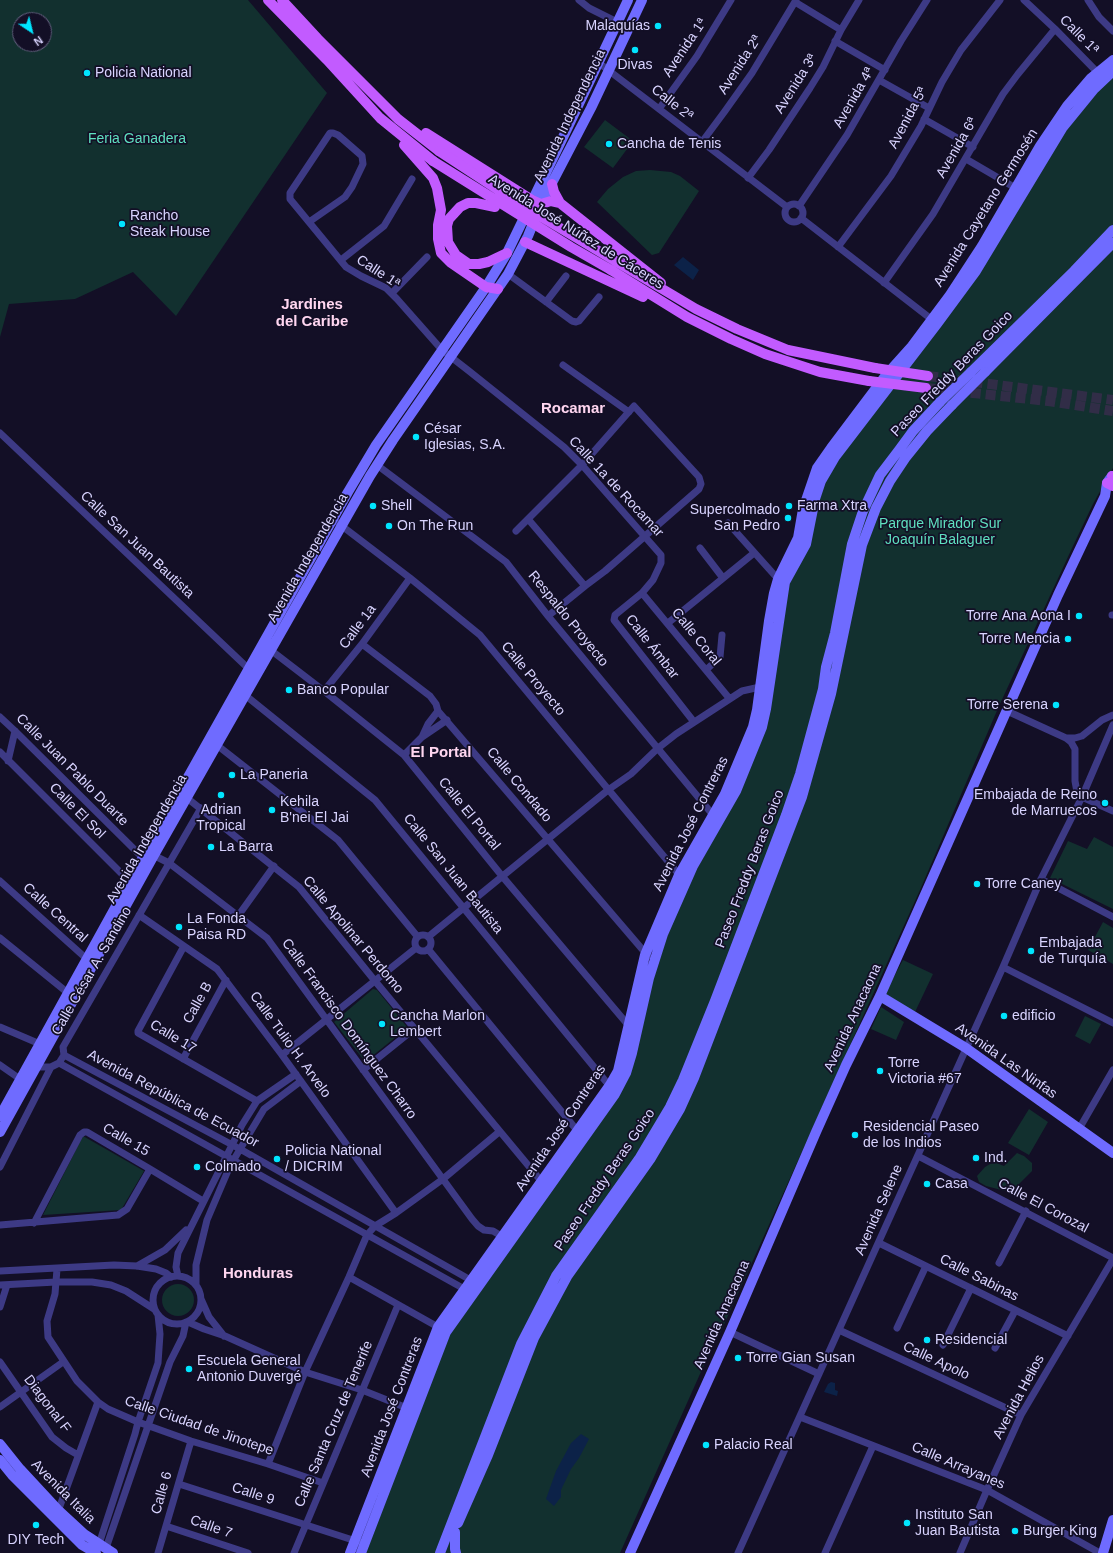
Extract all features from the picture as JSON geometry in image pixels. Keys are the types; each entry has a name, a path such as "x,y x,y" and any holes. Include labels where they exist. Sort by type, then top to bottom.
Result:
{"main road":[{"name":"Avenida José Núñez de Cáceres","path":"268,0 328,60 380,118 433,161 571,247 614,266 737,329 788,350 876,368 928,376"},
{"name":"Avenida José Núñez de Cáceres","path":"282,0 398,119 440,151 614,266 687,317 731,339 766,354 820,372 869,381 926,388"},
{"name":"Avenida Independencia","path":"0,1132 32,1066 134,884 147,855 214,742 267,647 332,520 376,445 402,418 450,357 508,274 525,242 537,202 568,129 628,0"},
{"name":"Avenida Independencia","path":"267,647 342,526 442,350 486,287 537,202 552,184 592,108 608,70 642,0"},
{"name":"Avenida Cayetano Germosén","path":"1100,76 1113,60"},
{"name":"Avenida Cayetano Germosén","path":"896,377 934,322 1019,190 1054,125 1083,87 1100,76 1113,71"},
{"path":"387,108 457,154 537,202 551,201 560,203"},
{"path":"380,118 425,167 433,178 441,210 438,225 438,239 441,253 451,263 486,287 498,289"},
{"path":"568,129 578,134"},
{"path":"552,184 554,192 560,203 696,309"},
{"path":"507,253 488,262 469,264 456,255 448,242 447,226 449,218 460,207 468,203 495,207 571,247"},
{"name":"Paseo Freddy Beras Goico","path":"447,1553 488,1455 534,1338 568,1275 651,1158 680,1109 694,1078 752,917 808,747 823,689 826,667 838,619 852,544 862,511 880,475 913,431 940,402 1074,271 1113,230"},
{"path":"525,242 687,317"},
{"name":"Paseo Freddy Beras Goico","path":"440,1553 521,1344 556,1276 639,1159 670,1107 752,917 802,797 815,755 831,694 862,545 876,508 890,481 906,456 927,431 1113,243"},
{"name":"Avenida Cayetano Germosén","path":"886,375 934,322"},
{"name":"Avenida José Contreras","path":"350,1553 360,1546 446,1332 469,1292 612,1089 626,1073 632,1053 649,957 693,866 736,791 762,727 769,621 778,579 798,538 803,509 817,468 886,375"},
{"name":"Avenida José Contreras","path":"612,1089 649,957 679,874 732,779 753,727 765,688 785,582 806,544 817,489 824,473 835,457 896,377"},
{"name":"Avenida Anacaona","path":"630,1553 730,1332 846,1065 880,996 1058,596 1112,481"},
{"name":"Avenida Independencia","path":"214,742 246,695 253,672"},
{"name":"Avenida Independencia","path":"147,855 187,798 190,783"},
{"name":"Avenida Independencia","path":"0,1116 20,1079 32,1066 40,1044 50,1033 68,993 90,962"},
{"name":"Avenida Las Ninfas","path":"880,996 966,1048 1113,1153"},
{"name":"Avenida José Contreras","path":"475,1283 503,1237 542,1182 580,1134"},
{"name":"Avenida José Contreras","path":"360,1546 407,1408 438,1328 469,1292"},
{"name":"Avenida Italia","path":"0,1444 82,1545 102,1551"},
{"name":"Avenida Italia","path":"0,1460 12,1475 57,1514"},
{"path":"1101,1553 1113,1520"},
{"path":"455,1532 456,1553"}],"street":[{"path":"579,0 589,8 617,22"},
{"name":"Avenida 1ª","path":"659,109 697,56 730,0"},
{"name":"Avenida 3ª","path":"748,178 797,108 823,67 841,30 859,0"},
{"name":"Avenida 4ª","path":"799,206 835,154 927,0"},
{"name":"Avenida 5ª","path":"838,247 862,218 891,176 961,50 1000,0"},
{"name":"Calle 1ª","path":"1024,0 1056,29 1100,76"},
{"path":"1088,0 1099,17 1113,31"},
{"path":"795,1 841,30"},
{"name":"Avenida 2ª","path":"702,142 752,73 795,1"},
{"name":"Avenida 6ª","path":"884,283 933,214 1004,94 1018,74 1056,29"},
{"path":"836,41 885,70"},
{"name":"Calle 2ª","path":"599,63 787,207"},
{"path":"879,80 929,108"},
{"path":"924,119 973,147"},
{"name":"Calle 1ª","path":"309,222 345,196 352,187 363,164 362,156 338,135 330,133 290,193 290,199 309,222 341,260 351,271 380,285 392,293 442,350"},
{"path":"966,159 1019,190"},
{"path":"341,260 384,226 412,179"},
{"path":"791,204 796,204 799,206 802,210 801,218 795,221 788,219 785,214 787,207 791,204"},
{"path":"801,218 934,322"},
{"path":"392,293 427,257"},
{"path":"508,274 572,321 579,321 598,297"},
{"path":"546,302 566,276"},
{"name":"Calle 1a de Rocamar","path":"442,350 564,447 582,465 644,535 660,555 661,563 653,580 642,593"},
{"path":"562,365 629,412"},
{"path":"516,532 582,465 634,406 699,477 701,484 699,489 548,616"},
{"name":"Calle San Juan Bautista","path":"0,433 253,672"},
{"name":"Respaldo Proyecto","path":"377,465 506,562 548,616 713,815"},
{"path":"528,519 585,586"},
{"name":"Calle Proyecto","path":"332,520 410,578 480,636 686,883"},
{"path":"728,523 778,579"},
{"path":"700,548 723,578"},
{"path":"668,623 754,553"},
{"name":"Calle 1a","path":"324,691 362,644 410,578"},
{"name":"Calle Coral","path":"642,593 729,698"},
{"name":"Calle Ámbar","path":"642,593 615,615 614,620 694,722"},
{"path":"706,670 720,657 722,635"},
{"name":"Calle Condado","path":"362,644 430,696 436,704 438,711 649,957"},
{"name":"Calle El Portal","path":"267,647 404,755 502,876 629,1026"},
{"path":"428,937 608,790 631,774 657,749 676,734 729,698 742,691 765,688"},
{"name":"Calle San Juan Bautista","path":"246,695 375,800 612,1089"},
{"path":"422,737 428,724 438,711"},
{"path":"1007,711 1066,738 1071,742 1075,749 1076,788 1082,797 1113,811"},
{"path":"1066,738 1082,736 1102,720 1113,714"},
{"name":"Calle Juan Pablo Duarte","path":"0,717 147,855"},
{"path":"404,755 422,737 447,720"},
{"name":"Avenida Selene","path":"738,1553 879,1243 1041,879 1082,797 1113,725"},
{"path":"8,761 15,730"},
{"path":"214,742 338,840 417,936"},
{"name":"Calle El Sol","path":"0,752 134,884"},
{"name":"Calle Apolinar Perdomo","path":"187,798 299,887 375,982 542,1182"},
{"name":"Calle César A. Sandino","path":"60,1063 64,1055 63,1047 201,808"},
{"name":"Calle Francisco Domínguez Charro","path":"147,855 169,863 267,938 478,1226 484,1230 493,1231 503,1237"},
{"path":"238,916 274,866"},
{"path":"1041,879 1113,917"},
{"name":"Calle Central","path":"0,881 90,962"},
{"name":"Calle Tulio H. Arvelo","path":"139,915 217,969 296,1074 396,1213"},
{"path":"423,934 428,937 431,943 428,949 423,951 416,948 414,942 417,936 423,934"},
{"path":"0,938 68,993"},
{"name":"Calle 17","path":"184,946 138,1031 139,1034 257,1102"},
{"path":"282,1055 416,948"},
{"path":"428,949 580,1134"},
{"path":"1003,967 1113,1024"},
{"name":"Calle B","path":"182,1059 226,980"},
{"path":"0,1027 40,1044"},
{"path":"363,1070 414,1029"},
{"path":"50,1033 63,1047"},
{"name":"Avenida República de Ecuador","path":"64,1055 240,1149 475,1283"},
{"path":"32,1066 51,1067 60,1063"},
{"name":"Avenida República de Ecuador","path":"60,1063 469,1292"},
{"path":"0,1065 20,1079"},
{"path":"0,1168 51,1067"},
{"path":"1080,1129 1113,1070"},
{"path":"174,1276 178,1252 242,1125 257,1102 296,1074"},
{"path":"225,1336 204,1309 196,1285 196,1265 207,1220 233,1160 264,1109 301,1081"},
{"name":"Calle 15","path":"34,1223 80,1135 84,1132 87,1132 203,1201"},
{"path":"268,1464 305,1372 367,1235 375,1226 396,1213 443,1178 499,1132"},
{"name":"Calle El Corozal","path":"918,1156 1113,1258"},
{"path":"0,1225 118,1215 127,1209 150,1169"},
{"path":"999,1263 1026,1212"},
{"path":"137,1266 165,1250 178,1239 193,1220"},
{"name":"Calle Sabinas","path":"879,1243 1068,1336"},
{"name":"Avenida Helios","path":"960,1553 1021,1415 1113,1258"},
{"path":"0,1271 114,1265 137,1266 156,1269 174,1276 191,1280 196,1285"},
{"path":"897,1328 926,1266"},
{"name":"Calle Ciudad de Jinotepe","path":"57,1269 55,1294 46,1321 48,1337 63,1362 77,1381 98,1402 108,1409 138,1422 191,1441 268,1464 323,1484"},
{"path":"102,1551 138,1422 158,1363 159,1329 153,1302 155,1289 162,1281 174,1276"},
{"path":"349,1277 438,1328"},
{"path":"0,1307 4,1285 56,1282 92,1282 112,1285 126,1291 140,1300 169,1323 176,1324 187,1322 225,1336 305,1372 362,1390 407,1408"},
{"path":"943,1345 971,1288"},
{"path":"102,1551 145,1436 147,1425 170,1362 183,1336 187,1322 198,1310 200,1298"},
{"path":"140,1300 153,1315 159,1329"},
{"name":"Calle Santa Cruz de Tenerife","path":"294,1553 398,1305"},
{"path":"995,1348 1015,1310"},
{"name":"Calle Apolo","path":"839,1330 1021,1415"},
{"path":"730,1332 819,1374"},
{"name":"Diagonal F","path":"0,1362 52,1437 78,1455"},
{"path":"0,1407 63,1362"},
{"path":"57,1514 98,1402"},
{"name":"Calle Arrayanes","path":"800,1417 987,1490 1101,1553"},
{"name":"Calle 6","path":"158,1553 191,1441"},
{"path":"825,1553 873,1446"},
{"name":"Calle 9","path":"179,1484 306,1525 360,1546"},
{"name":"Calle 7","path":"166,1526 248,1553"}],"green space":[{"name":"Feria Ganadera","path":"0,0 248,0 327,93 176,316 133,272 75,299 9,304 0,337"},
{"name":"Parque Mirador Sur Joaquín Balaguer","path":"1113,73 1113,468 1093,504 999,706 920,890 620,1553 365,1553 449,1333 621,1091 655,966 686,889 726,816 787,589 824,482 1051,149"},
{"name":"Cancha de Tenis","path":"605,120 633,141 613,168 584,147"},
{"path":"650,170 671,172 680,176 699,191 659,253 652,255 597,202 608,189 623,177 636,171"},
{"path":"1094,837 1113,847 1113,909 1050,878 1068,841 1087,849"},
{"path":"1103,922 1113,928 1113,964 1088,950"},
{"path":"903,960 933,974 915,1012 884,995"},
{"path":"373,989 377,990 407,1027 366,1061 334,1022"},
{"path":"881,1007 904,1022 896,1040 871,1029"},
{"path":"1085,1016 1101,1024 1090,1044 1075,1036"},
{"path":"1029,1109 1048,1122 1029,1155 1008,1143"},
{"path":"83,1136 144,1171 121,1210 43,1215"},
{"path":"1017,1153 1024,1156 1032,1163 1032,1171 1013,1190 1009,1192 986,1186 979,1182 977,1176 985,1167 996,1163 1004,1166"},
{"path":"175,1284 181,1284 191,1291 194,1300 193,1306 187,1313 181,1316 175,1316 165,1309 162,1303 162,1297 169,1287"}],"water":[{"path":"683,257 699,270 693,280 674,265"},
{"path":"831,1382 835,1383 835,1390 838,1391 837,1396 824,1392 828,1384"},
{"path":"581,1434 589,1439 579,1458 571,1469 561,1490 561,1497 554,1506 546,1499 556,1471 571,1443"}],"tunnel":[{"path":"928,376 1113,400"},
{"path":"926,388 1048,401 1113,411"}],"place":[{"name":"Malaquías","path":"658,26"},
{"name":"Divas","path":"635,50"},
{"name":"Policia National","path":"87,73"},
{"name":"Cancha de Tenis","path":"609,144"},
{"name":"Rancho Steak House","path":"122,224"},
{"name":"César Iglesias, S.A.","path":"416,437"},
{"name":"Shell","path":"373,506"},
{"name":"Farma Xtra","path":"789,506"},
{"name":"Supercolmado San Pedro","path":"788,518"},
{"name":"On The Run","path":"389,526"},
{"name":"Torre Ana Aona I","path":"1079,616"},
{"name":"Torre Mencia","path":"1068,639"},
{"name":"Banco Popular","path":"289,690"},
{"name":"Torre Serena","path":"1056,705"},
{"name":"La Paneria","path":"232,775"},
{"name":"Adrian Tropical","path":"221,795"},
{"name":"Embajada de Reino de Marruecos","path":"1105,803"},
{"name":"Kehila B'nei El Jai","path":"272,810"},
{"name":"La Barra","path":"211,847"},
{"name":"Torre Caney","path":"977,884"},
{"name":"La Fonda Paisa RD","path":"179,927"},
{"name":"Embajada de Turquía","path":"1031,951"},
{"name":"edificio","path":"1004,1016"},
{"name":"Cancha Marlon Lembert","path":"382,1024"},
{"name":"Torre Victoria #67","path":"880,1071"},
{"name":"Residencial Paseo de los Indios","path":"855,1135"},
{"name":"Ind.","path":"976,1158"},
{"name":"Policia National / DICRIM","path":"277,1159"},
{"name":"Colmado","path":"197,1167"},
{"name":"Casa","path":"927,1184"},
{"name":"Residencial","path":"927,1340"},
{"name":"Torre Gian Susan","path":"738,1358"},
{"name":"Escuela General Antonio Duvergé","path":"189,1369"},
{"name":"Palacio Real","path":"706,1445"},
{"name":"Instituto San Juan Bautista","path":"907,1523"},
{"name":"DIY Tech","path":"36,1525"},
{"name":"Burger King","path":"1015,1531"}],"district":[{"name":"Jardines del Caribe","path":"312,314"},
{"name":"Rocamar","path":"573,409"},
{"name":"El Portal","path":"441,753"},
{"name":"Honduras","path":"258,1274"}]}
